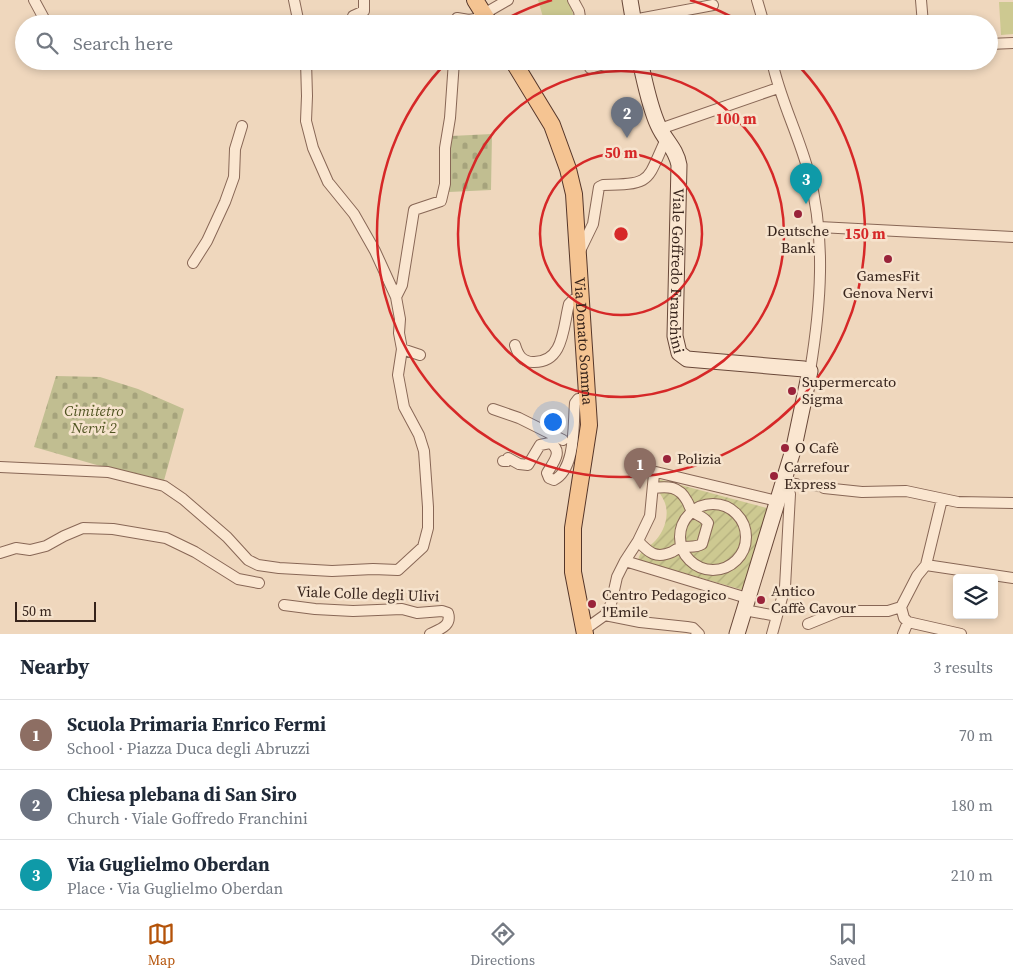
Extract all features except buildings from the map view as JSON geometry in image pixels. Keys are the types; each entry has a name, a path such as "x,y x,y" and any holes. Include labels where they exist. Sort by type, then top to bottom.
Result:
{"main road":[{"path":"475,0 484,15"},
{"name":"Via Donato Somma","path":"518,70 552,125 560,143 574,194 588,399 588,435 573,528 572,572 585,632"}],"street":[{"path":"34,0 42,15"},
{"path":"294,0 297,15"},
{"path":"355,15 364,11 364,0"},
{"path":"491,15 508,0"},
{"path":"573,0 579,15"},
{"path":"630,0 632,15"},
{"path":"756,0 761,15"},
{"path":"921,0 923,15"},
{"path":"666,15 713,5"},
{"path":"998,44 1013,43"},
{"path":"0,467 108,472 164,486 183,499 227,536 248,560 258,565 332,571 398,570 423,547 428,528 424,451 419,435 404,407 398,375 402,349 396,297 376,251 354,214 328,182 313,148 306,121 306,70"},
{"path":"396,297 402,285 414,210 441,201 445,184 445,148 450,118 453,70"},
{"name":"Viale Goffredo Franchini","path":"642,70 653,114 663,134 674,148 679,166 675,336 679,353 687,360 810,371"},
{"path":"772,634 785,587 786,490 816,336 821,239 809,174 778,88 774,70"},
{"path":"579,253 593,224 600,187 631,184 645,180 651,174 663,134 721,108 778,88"},
{"path":"193,263 207,240 225,202 234,176 235,149 242,126"},
{"path":"819,227 1013,237"},
{"path":"515,345 518,354 524,361 532,362 550,359 558,350 569,304 574,300 582,298"},
{"path":"402,349 420,355"},
{"path":"503,461 507,461 508,458 519,464 528,464 540,445 550,443 558,451 557,457 548,473 549,478 554,480 560,477 569,460 575,403 578,399 588,399"},
{"path":"493,409 519,418 562,440"},
{"path":"585,632 605,615 611,604 617,577 650,516 654,474 658,471 730,489 786,490"},
{"path":"638,541 651,554 657,556 667,554 681,547 699,546 702,544 708,523 692,511 678,490 665,486 653,488"},
{"path":"824,488 862,492 906,491 976,504 1013,503"},
{"path":"725,506 730,489"},
{"path":"738,634 762,551 786,490"},
{"path":"942,499 926,565 917,576 901,607 904,618 908,622 961,634"},
{"path":"716,503 725,506 734,511 740,518 746,536 745,546 734,563 725,568 715,570 696,566 688,559 681,547 680,531 683,521 692,511 706,504 716,503"},
{"path":"0,553 16,548 30,550 46,546 83,528 113,529 166,538 203,557 238,579 258,583"},
{"path":"745,546 762,551"},
{"path":"626,561 711,587 777,616"},
{"path":"926,565 1013,578"},
{"path":"711,587 715,570"},
{"name":"Viale Colle degli Ulivi","path":"284,605 353,611 402,609 417,612 442,611 448,613 450,618 447,625 430,634"},
{"path":"808,624 840,611 888,611 901,607"},
{"path":"605,615 640,622 693,628 699,634"},
{"path":"903,634 908,622"}],"green space":[{"path":"492,134 491,190 449,192 451,136"},
{"name":"Cimitetro Nervi 2","path":"56,376 100,377 138,389 184,409 163,484 34,447"}],"shaded area":[{"path":"538,0 569,0 573,15 542,15"},
{"path":"999,2 1013,2 1013,34 1001,35"},
{"path":"658,479 767,508 743,590 638,560 642,552 660,535 665,525 667,514 665,503 656,486"}],"tunnel":[{"path":"796,484 824,488"}],"place":[{"name":"Chiesa plebana di San Siro","path":"627,138"},
{"name":"Via Guglielmo Oberdan","path":"806,204"},
{"name":"Deutsche Bank","path":"798,214"},
{"name":"GamesFit Genova Nervi","path":"888,259"},
{"name":"Supermercato Sigma","path":"792,391"},
{"name":"O Cafè","path":"785,448"},
{"name":"Polizia","path":"667,459"},
{"name":"Carrefour Express","path":"774,476"},
{"name":"Scuola Primaria Enrico Fermi","path":"640,489"},
{"name":"Antico Caffè Cavour","path":"761,600"},
{"name":"Centro Pedagogico l'Emile","path":"592,604"}]}
